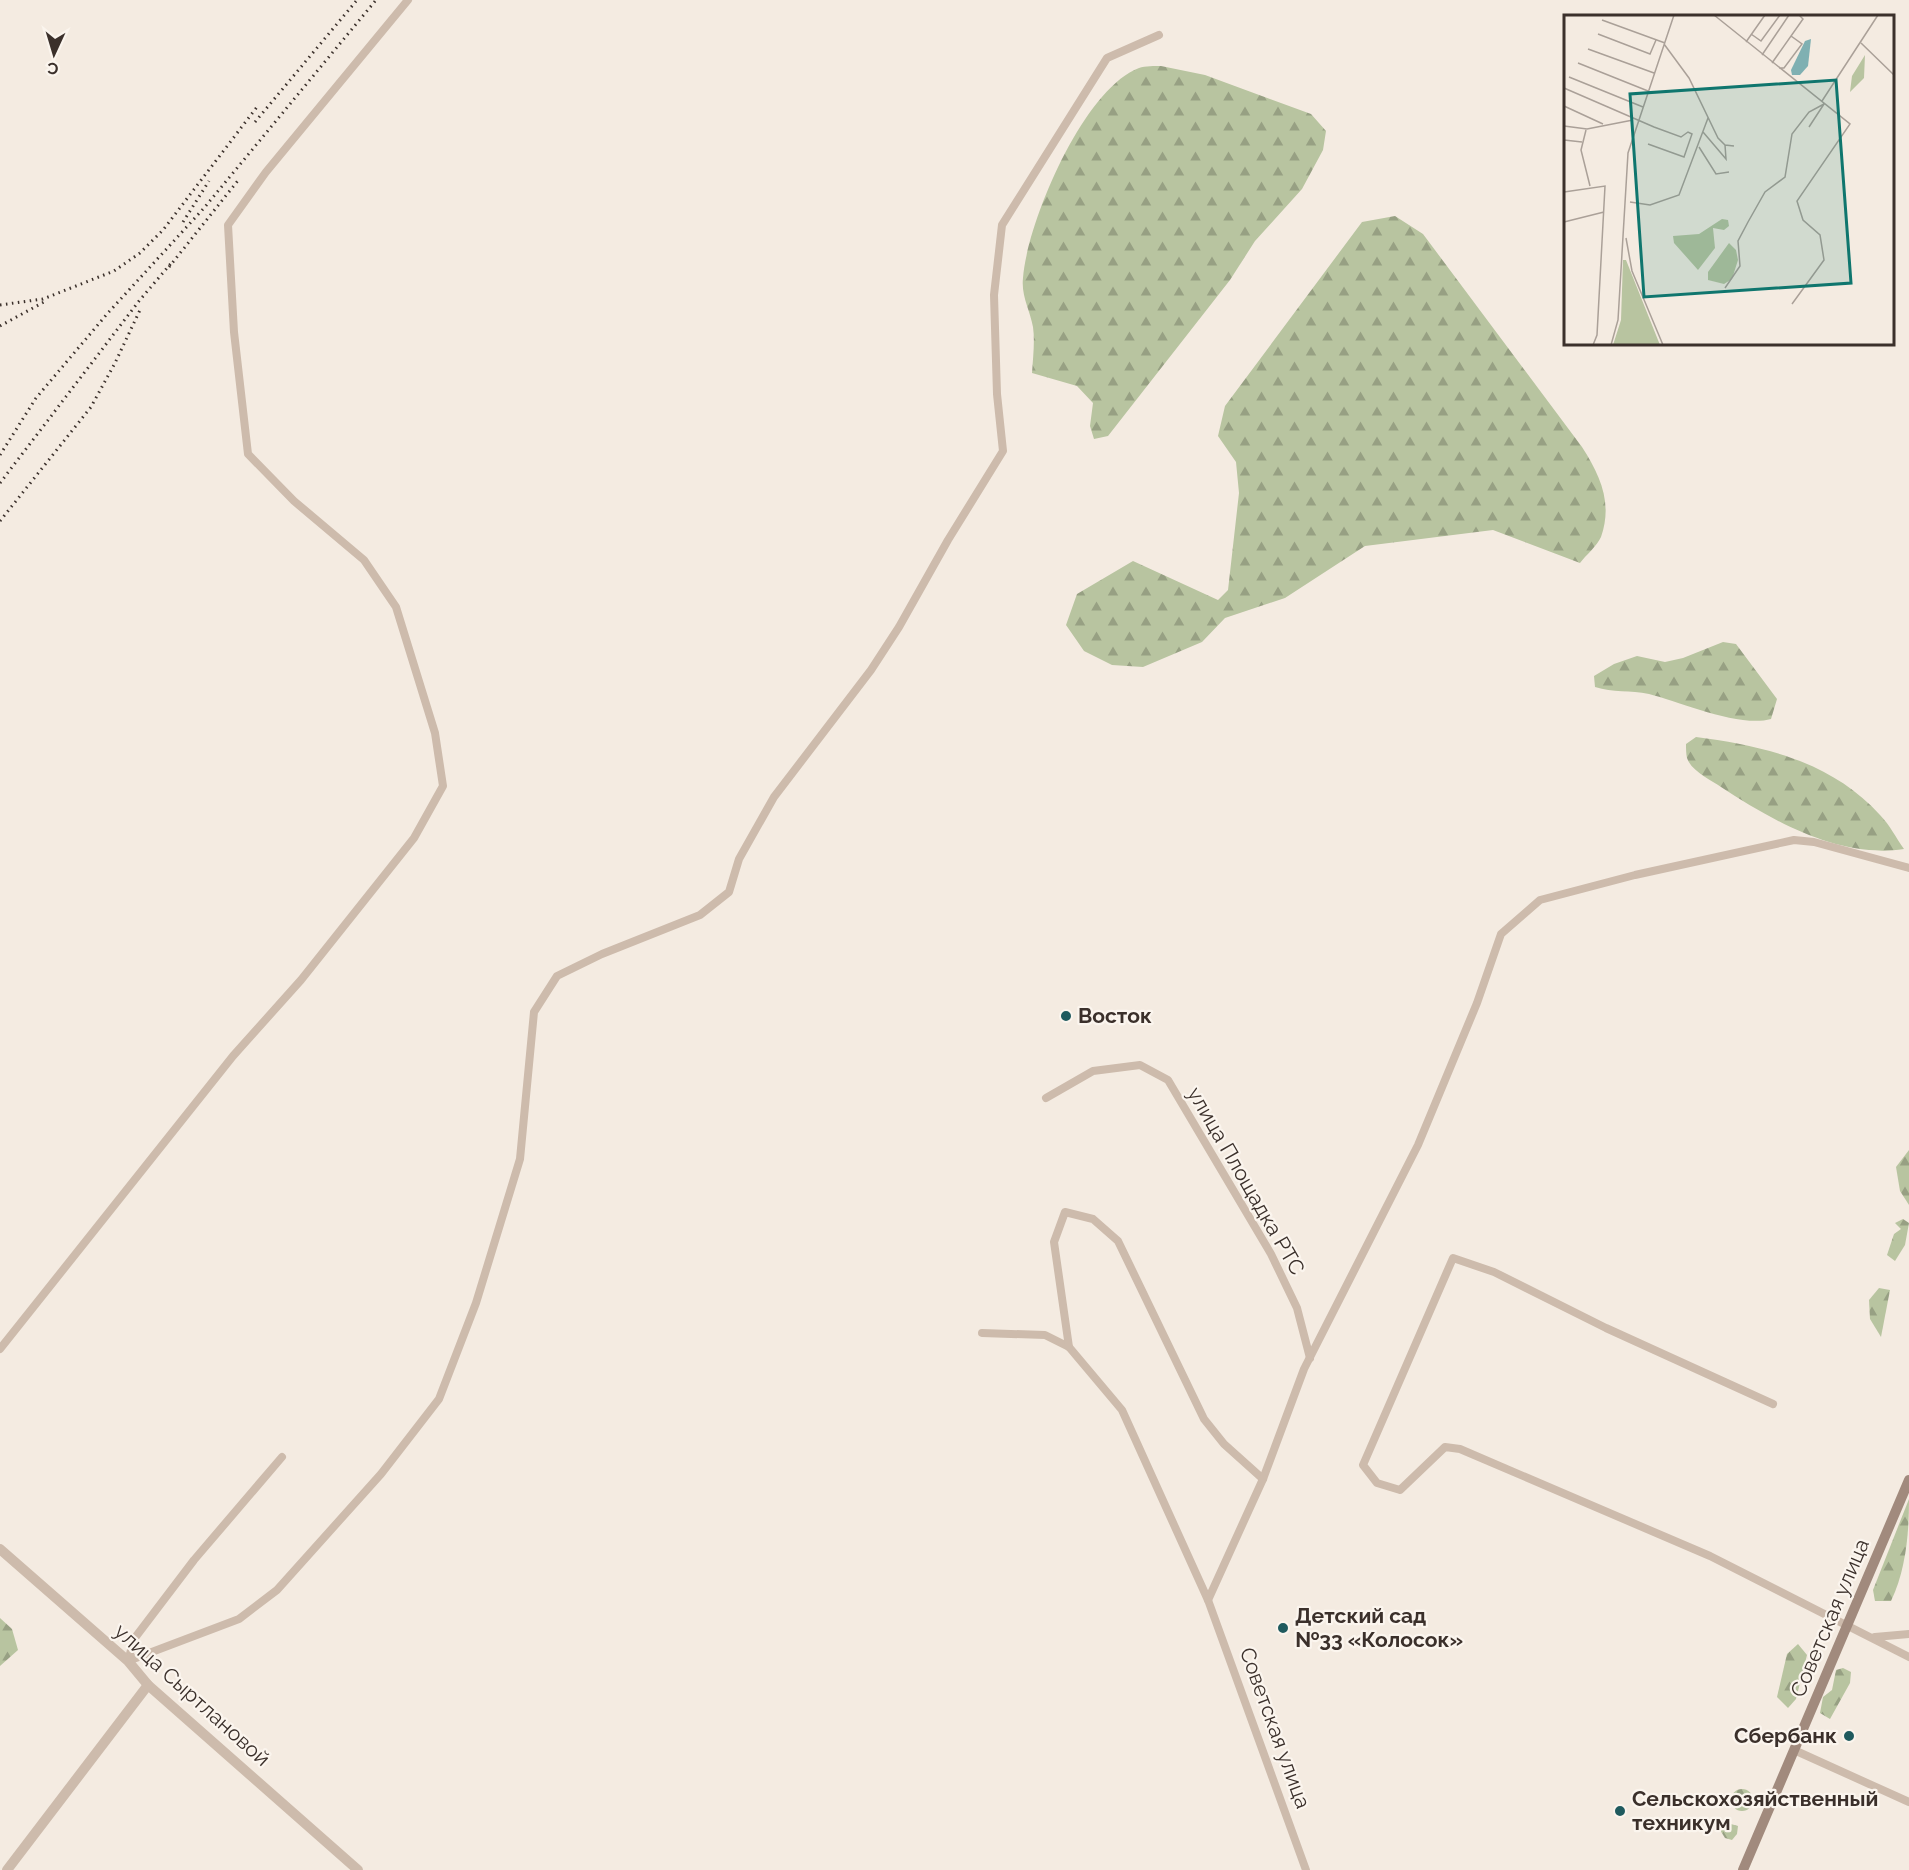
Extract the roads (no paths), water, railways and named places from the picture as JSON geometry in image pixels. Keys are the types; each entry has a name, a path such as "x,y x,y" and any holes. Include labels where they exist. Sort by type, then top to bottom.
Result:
{"main road":[{"name":"Советская улица","path":"1743,1870 1909,1480"}],"street":[{"path":"0,1349 181,1120 233,1056 301,980 414,838 443,786 435,733 396,607 364,560 294,501 248,454 234,332 228,225 266,172 408,0"},
{"path":"128,1661 239,1619 277,1590 381,1474 439,1399 476,1303 520,1159 534,1011 557,976 602,954 700,915 729,892 739,859 774,797 871,670 899,627 948,540 1003,451 997,393 994,295 1002,225 1107,58 1159,35"},
{"path":"1208,1600 1263,1479 1310,1358 1418,1145 1477,1003 1501,934 1540,900 1635,875 1794,840 1814,842 1909,868"},
{"name":"улица Площадка РТС","path":"1046,1098 1094,1071 1140,1065 1168,1080 1271,1254 1297,1308 1310,1358"},
{"path":"1069,1347 1054,1242 1065,1212 1093,1219 1118,1241 1204,1419 1224,1443 1263,1479"},
{"path":"1773,1404 1616,1333 1494,1272 1453,1258 1363,1465 1377,1483 1400,1490 1445,1447 1460,1449 1710,1556 1755,1581 1874,1637 1909,1657"},
{"path":"982,1333 1045,1335 1069,1347 1122,1410 1208,1600"},
{"path":"128,1661 134,1639 194,1560 282,1457"},
{"name":"улица Сыртлановой","path":"0,1549 128,1661 148,1685 358,1870"},
{"name":"Советская улица","path":"1208,1600 1306,1870"},
{"path":"1874,1637 1909,1634"},
{"path":"7,1870 148,1685"},
{"path":"1794,1749 1909,1802"}],"railway":[{"path":"255,122 357,0"},
{"path":"0,455 36,398 107,314 204,208 376,0"},
{"path":"0,305 43,299 114,271 140,253 163,230 257,107"},
{"path":"169,267 240,178"},
{"path":"183,222 209,181"},
{"path":"0,483 139,301 173,261"},
{"path":"0,326 44,302"},
{"path":"0,521 91,407 140,310"}],"place":[{"name":"Восток","path":"1066,1016"},
{"name":"Детский сад №33 «Колосок»","path":"1283,1628"},
{"name":"Сбербанк","path":"1849,1736"},
{"name":"Сельскохозяйственный техникум","path":"1620,1811"}]}
